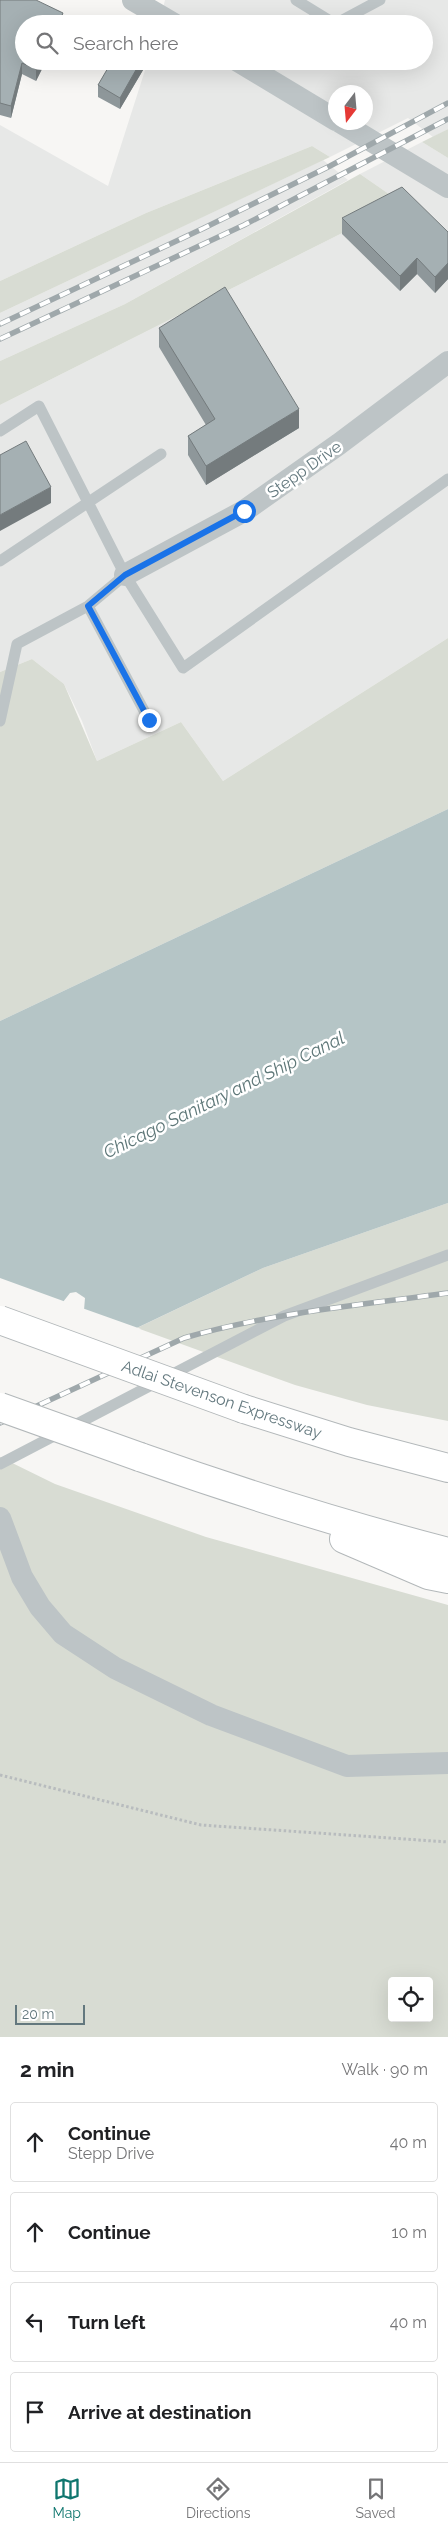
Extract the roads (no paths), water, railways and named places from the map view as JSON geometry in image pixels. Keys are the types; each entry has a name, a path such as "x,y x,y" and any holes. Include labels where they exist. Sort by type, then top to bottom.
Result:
{"highway":[{"name":"Adlai Stevenson Expressway","path":"0,1320 244,1409 349,1442 448,1468"},
{"path":"0,1407 230,1489 355,1528 448,1552"},
{"path":"349,1442 448,1454"},
{"path":"230,1489 428,1575 448,1580"}],"street":[{"path":"133,0 159,15"},
{"path":"253,70 328,115"},
{"path":"353,130 448,187"},
{"name":"Stepp Drive","path":"125,575 244,511 339,444 448,362"},
{"path":"0,1518 22,1577 40,1607 63,1634 115,1668 211,1715 347,1766 448,1763"}],"lane":[{"path":"296,0 320,15"},
{"path":"352,15 380,0"},
{"path":"0,431 39,406 125,575 183,668 448,479"},
{"path":"0,561 161,454"},
{"path":"0,721 17,644 88,606 125,575"},
{"path":"88,606 149,720"},
{"path":"0,1464 284,1316 448,1255"}],"water":[{"name":"Chicago Sanitary and Ship Canal","path":"448,809 448,1203 263,1268 0,1393 0,1021","holes":["76,1292 85,1298 84,1310 73,1315 64,1308 63,1302 70,1293"]}],"railway":[{"path":"0,324 204,228 330,166 448,103"},
{"path":"0,339 244,225 448,119"},
{"path":"0,1423 184,1338 216,1329 282,1316 448,1293"}]}
